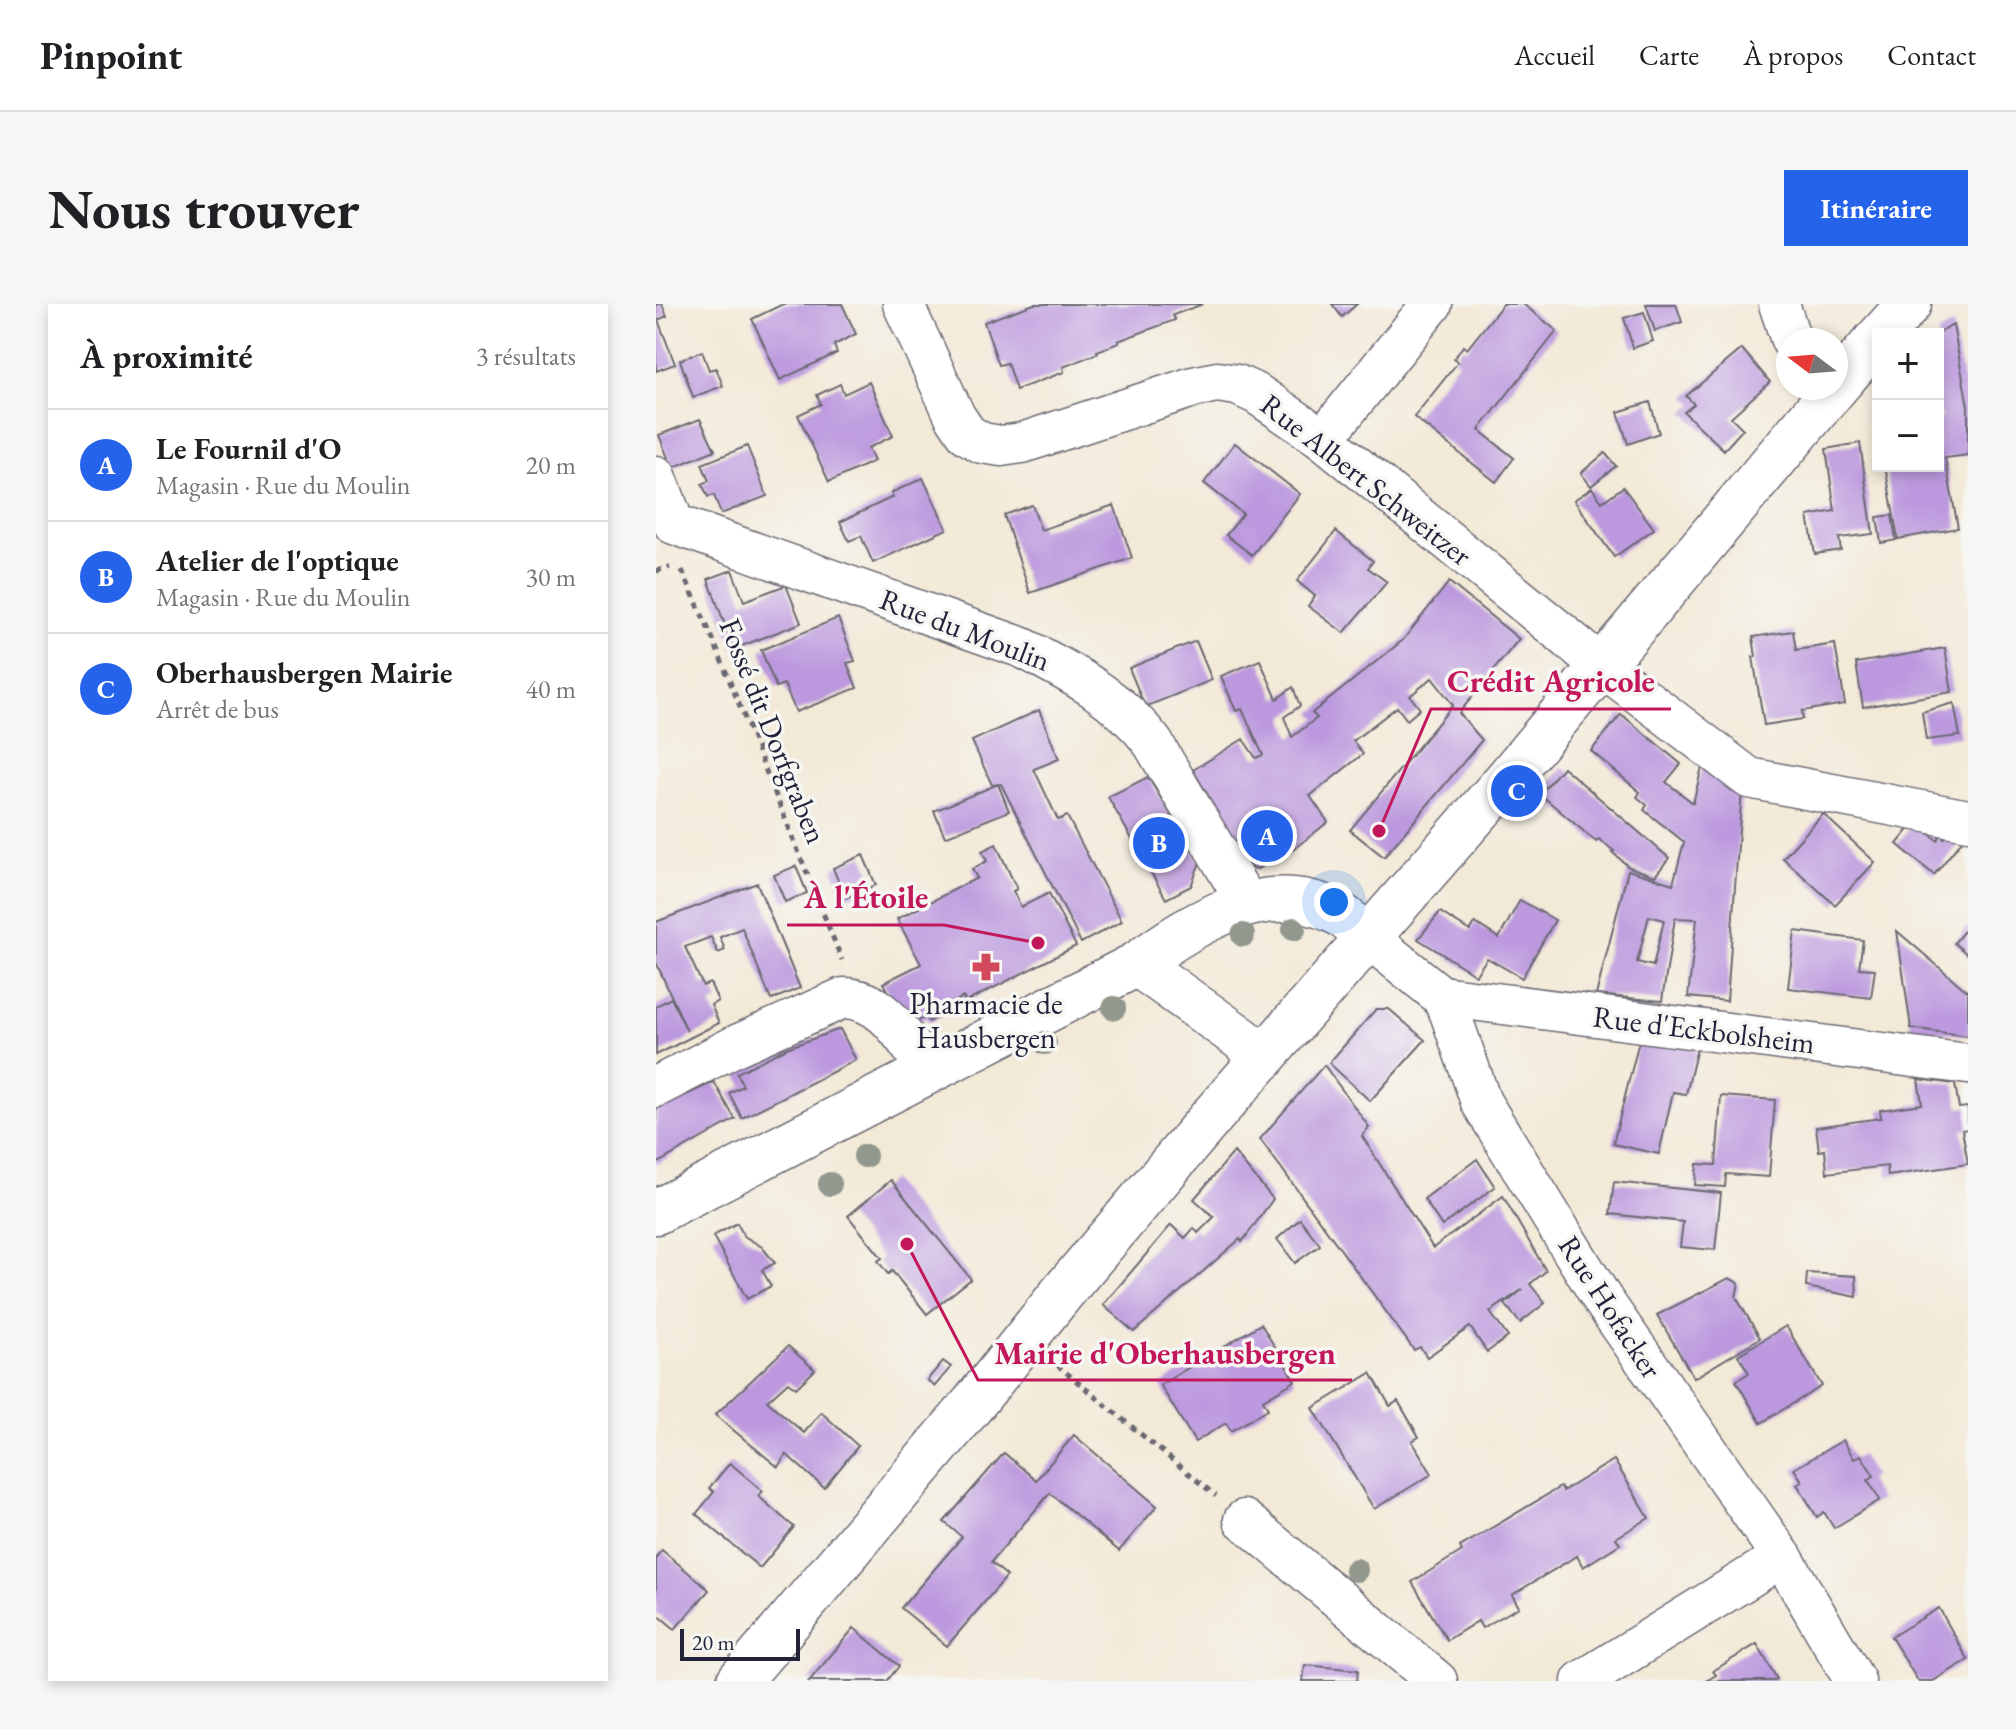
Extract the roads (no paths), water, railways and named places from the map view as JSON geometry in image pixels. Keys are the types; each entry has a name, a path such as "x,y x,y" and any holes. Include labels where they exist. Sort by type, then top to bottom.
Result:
{"main road":[{"path":"1887,328 1909,304"},
{"path":"1848,369 1872,344"},
{"path":"739,1681 973,1404 1024,1338 1602,666 1818,400"},
{"path":"656,1212 1137,964 1182,931 1247,903 1291,900 1311,903 1338,913 1370,939"},
{"path":"1137,964 1242,1039 1263,1059"}],"street":[{"name":"Rue Albert Schweitzer","path":"903,304 955,416 967,434 982,443 1001,446 1022,443 1193,387 1217,382 1237,385 1257,394 1323,439 1602,666 1749,778 1968,820"},
{"path":"1323,439 1432,304"},
{"path":"1779,304 1787,328"},
{"name":"Rue du Moulin","path":"656,476 674,524 1023,648 1093,687 1138,723 1153,743 1247,903"},
{"name":"Rue Hofacker","path":"1370,939 1441,996 1450,1013 1481,1102 1604,1302 1782,1557 1855,1681"},
{"name":"Rue d'Eckbolsheim","path":"1441,996 1968,1064"},
{"path":"656,1087 843,998 858,998 872,1003 884,1013 928,1070"},
{"path":"1244,1520 1437,1681"},
{"path":"1582,1681 1782,1557"}],"place":[{"name":"Oberhausbergen Mairie","path":"1517,791"},
{"name":"Crédit Agricole","path":"1379,831"},
{"name":"Le Fournil d'O","path":"1267,836"},
{"name":"Atelier de l'optique","path":"1159,843"},
{"name":"À l'Étoile","path":"1038,943"},
{"name":"Pharmacie de Hausbergen","path":"986,967"},
{"name":"Mairie d'Oberhausbergen","path":"907,1244"}]}
